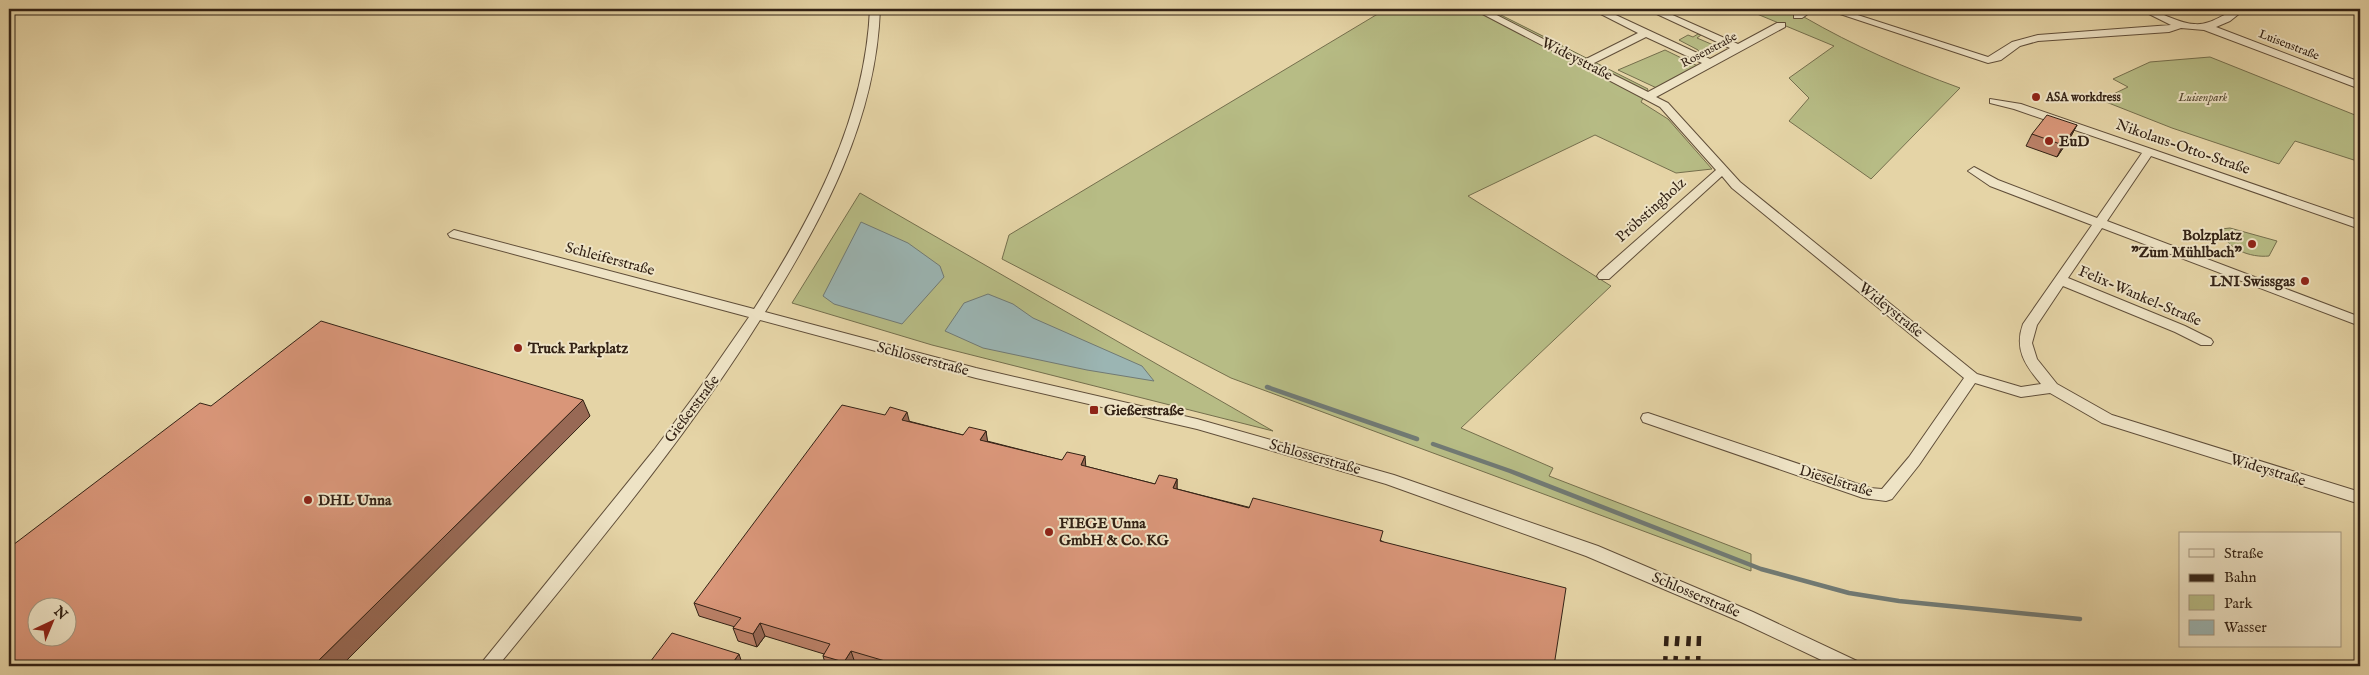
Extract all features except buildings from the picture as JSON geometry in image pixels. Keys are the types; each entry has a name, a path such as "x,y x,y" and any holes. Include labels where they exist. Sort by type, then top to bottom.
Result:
{"street":[{"name":"Gießerstraße","path":"488,666 704,395 758,316 797,250 847,150 864,95 871,64 875,9"},
{"name":"Wideystraße","path":"1478,9 1586,63 1664,105 1721,170 1736,184 1972,377 2021,392 2052,388 2107,419 2360,498"},
{"path":"1491,15 1504,9"},
{"path":"1596,9 1710,63"},
{"path":"1651,9 1739,48"},
{"path":"1798,16 1810,9"},
{"path":"1830,9 1988,60 1997,58 2016,44 2038,38 2169,29 2182,24"},
{"path":"2144,9 2182,24"},
{"path":"2208,28 2221,23 2240,9"},
{"path":"2350,9 2360,12"},
{"name":"Luisenstraße","path":"2182,24 2208,28 2360,86"},
{"name":"Rosenstraße","path":"1649,96 1781,25"},
{"path":"1586,63 1647,32"},
{"name":"Nikolaus-Otto-Straße","path":"1994,101 2017,106 2360,225"},
{"name":"Felix-Wankel-Straße","path":"2052,388 2028,355 2025,335 2060,280 2149,152"},
{"name":"Pröbstingholz","path":"1604,276 1721,170"},
{"path":"1974,171 1994,183 2360,322"},
{"name":"Schleiferstraße","path":"454,234 758,316"},
{"name":"Felix-Wankel-Straße","path":"2060,280 2180,329 2206,342"},
{"name":"Schlosserstraße","path":"758,316 976,373 1196,424 1389,479 1504,518 1592,551 1747,617 1851,666"},
{"name":"Dieselstraße","path":"1648,418 1869,494 1886,495 1914,461 1972,377"}],"green space":[{"path":"1386,9 1489,9 1648,89 1641,102 1668,119 1712,169 1676,173 1595,135 1468,196 1611,286 1461,428 1553,468 1549,476 1751,554 1751,571 1231,378 1002,259 1009,235"},
{"path":"1745,9 1813,10 1804,17 1880,56 1960,88 1871,179 1789,121 1809,98 1789,78 1834,46"},
{"path":"1698,34 1701,35 1697,38 1718,47 1706,53 1708,62 1704,60 1698,50 1679,40 1688,35 1693,37"},
{"path":"1665,50 1702,68 1661,90 1618,70"},
{"name":"Luisenpark","path":"2210,57 2360,117 2360,162 2295,141 2279,164 2172,128 2101,100 2128,87 2113,79 2150,62"},
{"path":"860,193 1273,431 932,345 792,303"},
{"name":"Bolzplatz \"Zum Mühlbach\"","path":"2230,228 2277,241 2269,256 2247,254 2233,247 2223,236 2221,229"}],"water":[{"path":"861,222 908,243 940,266 944,277 902,324 834,304 823,296"},
{"path":"988,294 1013,304 1033,318 1142,366 1154,381 1087,370 983,348 945,331 964,303"}],"waterway":[{"path":"1267,387 1417,439"},
{"path":"1433,444 1510,471 1761,569 1849,593 1899,601 2080,619"},
{"path":"2360,528 2357,534 2360,551"}],"railway":[{"path":"1665,666 1667,628"},
{"path":"1675,666 1678,631"},
{"path":"1687,666 1689,634"},
{"path":"1698,666 1699,636"}],"place":[{"name":"ASA workdress","path":"2036,97"},
{"name":"EuD","path":"2049,141"},
{"name":"Bolzplatz \"Zum Mühlbach\"","path":"2252,244"},
{"name":"LNI Swissgas","path":"2305,281"},
{"name":"Truck Parkplatz","path":"518,348"},
{"name":"Gießerstraße","path":"1094,410"},
{"name":"DHL Unna","path":"308,500"},
{"name":"FIEGE Unna GmbH & Co. KG","path":"1049,532"}]}
